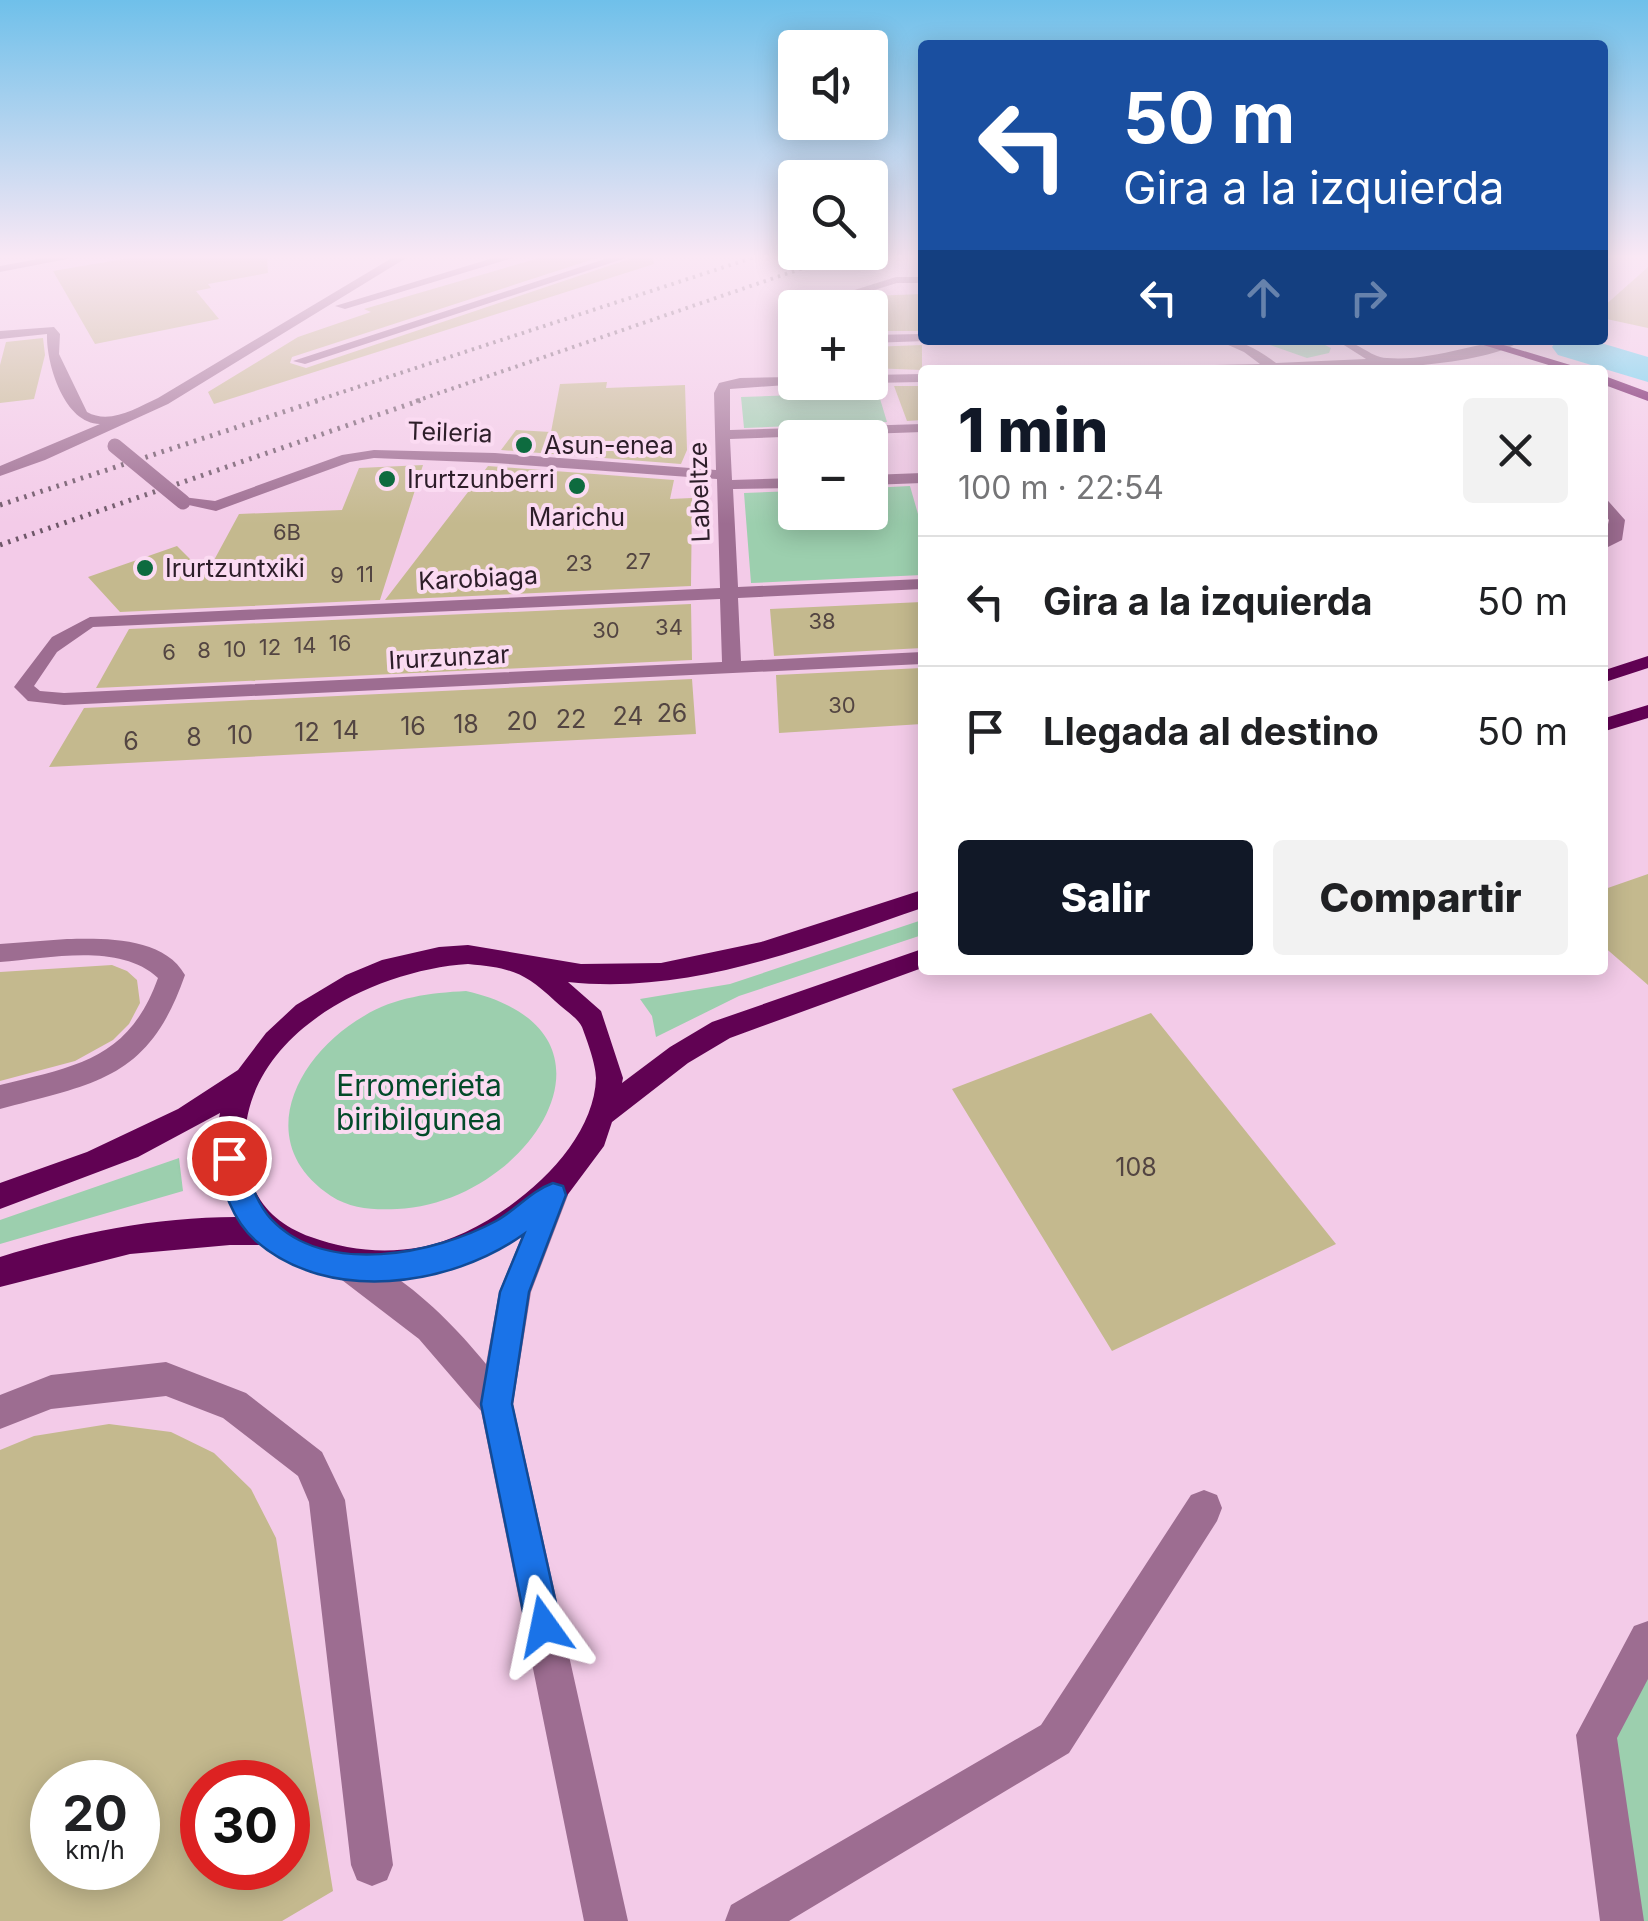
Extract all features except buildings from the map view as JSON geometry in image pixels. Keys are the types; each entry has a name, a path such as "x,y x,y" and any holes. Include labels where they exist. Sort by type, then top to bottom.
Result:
{"main road":[{"path":"1515,345 1567,365"},
{"path":"1608,381 1648,398"},
{"path":"1608,674 1648,662"},
{"path":"1608,724 1648,710"},
{"path":"534,967 565,985 589,1009 604,1040 610,1075 604,1113 585,1155 553,1195 509,1229 457,1254 402,1267 349,1267 301,1254 264,1230 239,1197 229,1158 233,1117 250,1076 270,1046 296,1020 339,989 387,967 442,956 496,957 534,967 599,975 659,973 788,943 918,901"},
{"path":"604,1113 679,1055 721,1030 918,959"},
{"path":"0,1196 137,1147 216,1102 250,1076"},
{"path":"0,1272 45,1257 159,1233 264,1230"}],"street":[{"path":"53,345 52,354 81,414 89,420 124,419"},
{"path":"0,471 124,419 262,345"},
{"path":"300,361 347,345"},
{"path":"1237,345 1269,365"},
{"path":"1351,345 1380,362"},
{"path":"1315,365 1380,362 1505,345"},
{"path":"888,379 918,378"},
{"name":"Labeltze","path":"732,669 723,480 724,386 778,381"},
{"path":"722,435 918,428"},
{"name":"Teileria","path":"77,440 116,446 183,502 216,506 347,458 374,454 495,458 778,482"},
{"path":"888,479 918,478"},
{"path":"1608,506 1617,520 1616,536 1608,542"},
{"name":"Karobiaga","path":"46,650 66,632 90,622 918,584"},
{"name":"Irurzunzar","path":"46,650 24,687 36,698 918,658"},
{"path":"0,953 125,949 161,960 172,976 162,1011 148,1034 126,1054 93,1072 0,1097"},
{"path":"553,1195 514,1292 496,1404 606,1921"},
{"path":"349,1267 432,1324 466,1361 496,1404"},
{"path":"0,1412 52,1392 166,1379 234,1405 310,1464 327,1500 372,1865"},
{"path":"747,1921 1055,1739 1204,1508"},
{"path":"1622,1921 1596,1735 1648,1640"}],"green space":[{"path":"1270,345 1331,348 1329,353 1307,358"},
{"path":"741,397 880,400 886,420 778,420 778,427 744,428"},
{"path":"910,486 918,514 918,575 751,583 744,493 778,492 778,530 888,530 888,487"},
{"path":"918,921 918,936 739,996 656,1037 652,1016 640,999 730,984"},
{"name":"Erromerieta biribilgunea","path":"466,991 519,1012 548,1041 556,1076 547,1113 523,1148 488,1178 445,1200 380,1209 355,1206 331,1196 307,1175 293,1151 288,1126 292,1101 303,1076 319,1053 364,1016 413,997"},
{"path":"179,1158 183,1191 0,1244 0,1220"},
{"path":"1648,1640 1648,1921 1622,1921 1596,1735"}],"waterway":[{"path":"1572,347 1648,370"}],"railway":[{"path":"315,401 487,345"},
{"path":"416,401 580,345"},
{"path":"0,505 323,399"},
{"path":"0,545 424,399"}],"place":[{"name":"Asun-enea","path":"524,445"},
{"name":"Irurtzunberri","path":"387,479"},
{"name":"Marichu","path":"577,486"},
{"name":"Irurtzuntxiki","path":"145,568"}],"route":[{"path":"229,1158 239,1197 264,1230 301,1254 349,1267 402,1267 457,1254 509,1229 553,1195 514,1292 496,1404 544,1626"}]}
